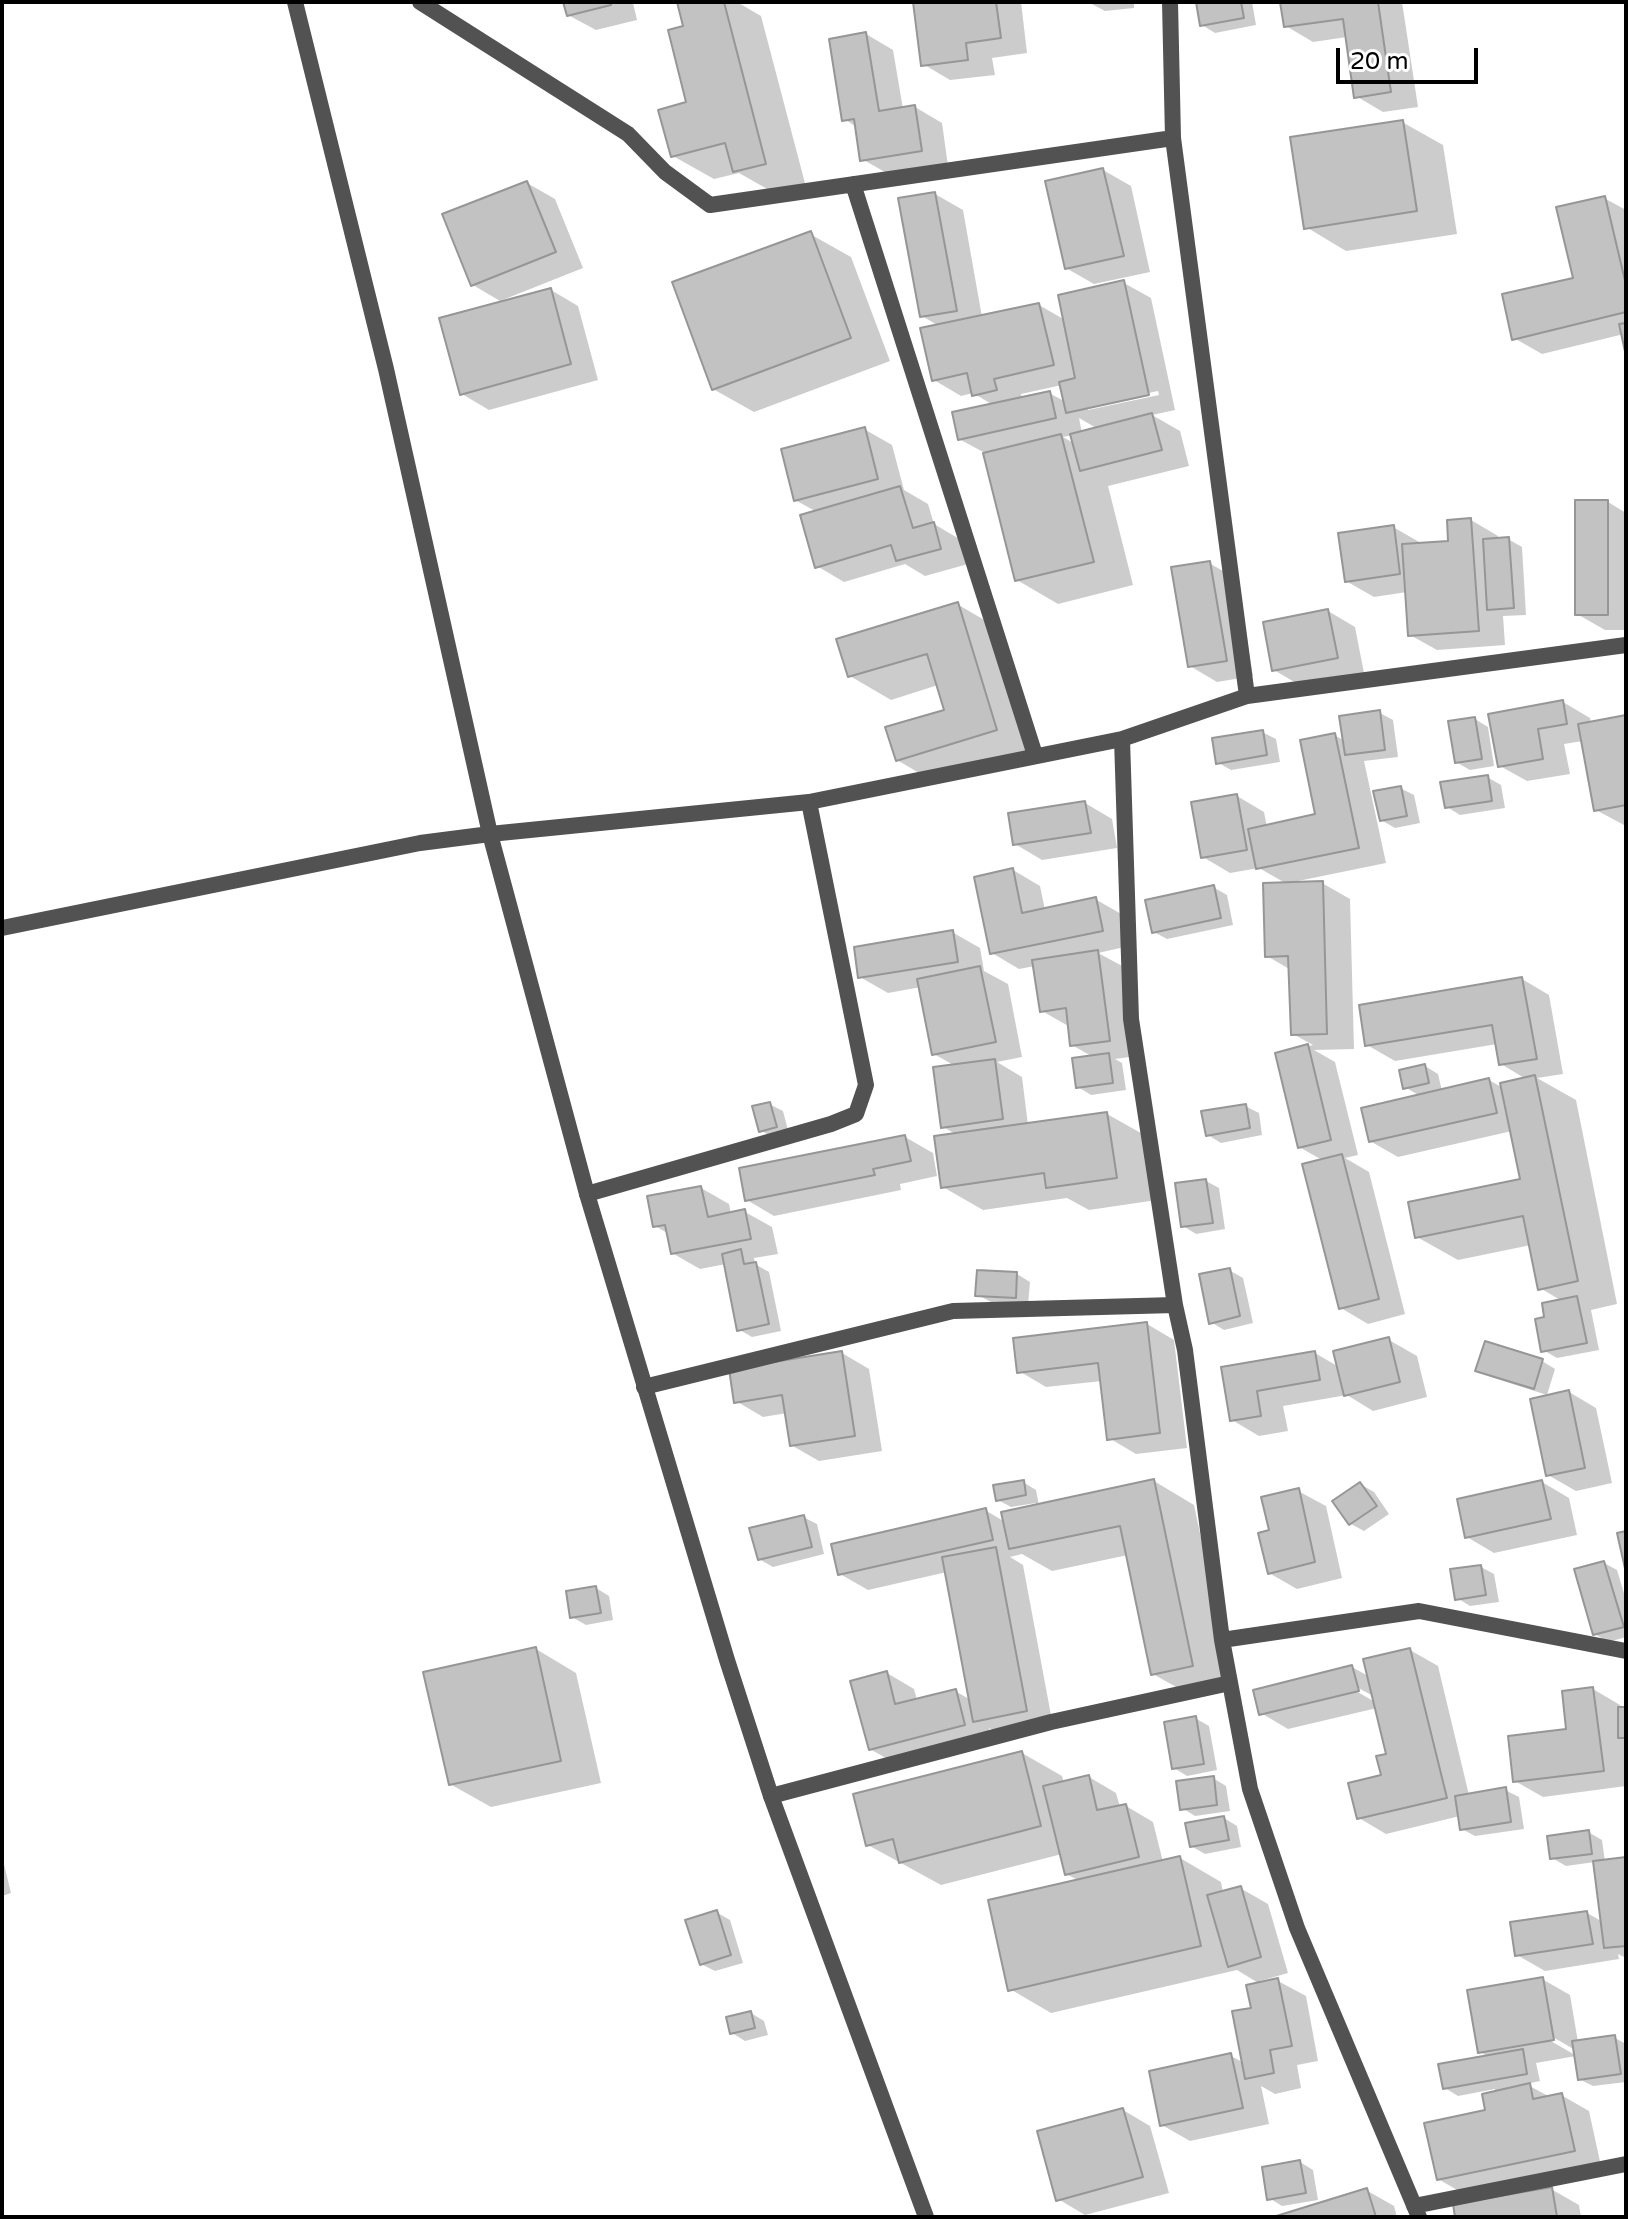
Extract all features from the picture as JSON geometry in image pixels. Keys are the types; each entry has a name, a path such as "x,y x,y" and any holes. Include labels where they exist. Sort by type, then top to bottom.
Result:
{"street":[{"path":"295,2 386,369 490,834 587,1194 771,1796 926,2217"},
{"path":"420,2 628,134 665,172 710,205 1173,138"},
{"path":"1170,2 1173,138 1247,696"},
{"path":"853,184 1035,755"},
{"path":"2,928 420,843 809,802 1122,739 1247,696 1626,645"},
{"path":"1122,739 1131,1019 1175,1305 1185,1350 1222,1640 1250,1789 1297,1928 1416,2211 1626,2164"},
{"path":"587,1194 831,1124 856,1114 866,1085 809,802"},
{"path":"644,1387 953,1311 1175,1305"},
{"path":"1222,1640 1419,1611 1626,1651"},
{"path":"771,1796 1051,1722 1230,1683"}],"building":[{"path":"563,2 610,2 611,5 567,16"},
{"path":"677,2 724,2 766,164 733,172 725,143 671,157 658,110 686,102 668,30 683,26"},
{"path":"913,2 996,2 1001,38 966,43 968,60 921,66"},
{"path":"1196,2 1241,2 1244,18 1200,26"},
{"path":"1280,2 1378,2 1391,92 1354,98 1343,19 1284,27"},
{"path":"866,32 879,111 915,105 922,151 860,161 854,119 842,121 829,39"},
{"path":"1403,120 1417,211 1304,229 1290,137"},
{"path":"1103,168 1124,256 1065,269 1045,181"},
{"path":"527,181 556,252 471,286 442,214"},
{"path":"935,192 957,311 920,317 898,198"},
{"path":"1605,196 1626,285 1626,312 1512,340 1502,294 1573,278 1556,207"},
{"path":"811,231 851,338 712,390 672,282"},
{"path":"1124,280 1149,395 1066,413 1059,382 1075,378 1058,295"},
{"path":"551,288 571,364 460,395 439,318"},
{"path":"1039,303 1054,365 994,379 997,390 972,396 967,373 932,381 920,328"},
{"path":"1626,323 1626,356 1619,324"},
{"path":"1050,391 1056,418 958,440 952,412"},
{"path":"1152,413 1162,450 1080,471 1070,434"},
{"path":"865,427 878,479 794,501 781,449"},
{"path":"1061,434 1094,562 1015,581 983,453"},
{"path":"900,486 913,528 934,522 941,549 896,561 891,545 815,568 800,515"},
{"path":"1575,500 1608,500 1608,615 1575,615"},
{"path":"1471,518 1479,631 1408,636 1402,544 1448,541 1447,520"},
{"path":"1394,525 1400,574 1345,582 1338,533"},
{"path":"1509,537 1514,608 1487,610 1483,539"},
{"path":"1210,561 1227,661 1188,667 1171,567"},
{"path":"958,602 997,730 896,761 885,727 944,710 927,654 848,677 836,639"},
{"path":"1328,609 1338,658 1272,671 1263,622"},
{"path":"1563,700 1567,724 1538,729 1543,759 1498,767 1488,714"},
{"path":"1380,710 1385,750 1345,755 1339,716"},
{"path":"1626,715 1626,805 1594,811 1578,724"},
{"path":"1475,717 1482,759 1455,763 1448,721"},
{"path":"1263,730 1267,755 1216,764 1212,738"},
{"path":"1335,733 1359,848 1256,869 1248,829 1315,814 1300,740"},
{"path":"1488,775 1492,801 1445,808 1440,782"},
{"path":"1401,786 1407,816 1380,821 1373,791"},
{"path":"1237,794 1247,850 1201,858 1191,802"},
{"path":"1085,801 1091,833 1013,845 1008,813"},
{"path":"1013,868 1022,913 1096,897 1103,931 990,954 974,877"},
{"path":"1323,881 1327,1034 1291,1035 1288,956 1265,957 1263,883"},
{"path":"1214,885 1221,918 1152,933 1145,900"},
{"path":"953,930 958,962 858,978 854,947"},
{"path":"1098,950 1110,1041 1070,1046 1066,1008 1040,1012 1032,960"},
{"path":"980,966 996,1042 932,1055 917,979"},
{"path":"1522,977 1537,1059 1499,1065 1492,1025 1365,1046 1359,1005"},
{"path":"1308,1044 1331,1140 1298,1148 1275,1053"},
{"path":"1109,1053 1113,1083 1076,1088 1072,1058"},
{"path":"995,1059 1003,1119 941,1128 933,1067"},
{"path":"1425,1064 1429,1083 1403,1089 1399,1070"},
{"path":"1535,1075 1578,1281 1538,1290 1523,1216 1415,1238 1408,1202 1520,1179 1500,1083"},
{"path":"1489,1078 1497,1113 1369,1142 1361,1108"},
{"path":"770,1102 777,1127 759,1132 752,1106"},
{"path":"1246,1104 1250,1128 1206,1136 1201,1111"},
{"path":"1107,1112 1117,1178 1046,1188 1044,1173 941,1188 934,1136"},
{"path":"905,1135 911,1161 873,1169 875,1175 745,1201 739,1168"},
{"path":"1342,1154 1379,1299 1339,1309 1302,1164"},
{"path":"1206,1179 1213,1223 1181,1227 1175,1183"},
{"path":"701,1186 708,1217 745,1209 751,1239 671,1254 665,1225 653,1227 647,1196"},
{"path":"741,1249 744,1264 756,1262 769,1324 737,1331 722,1254"},
{"path":"1230,1268 1240,1316 1209,1324 1199,1274"},
{"path":"977,1270 1017,1272 1016,1298 975,1296"},
{"path":"1577,1296 1587,1343 1541,1352 1535,1319 1544,1317 1542,1303"},
{"path":"1147,1322 1160,1433 1107,1440 1098,1363 1017,1373 1013,1338"},
{"path":"1389,1337 1400,1382 1344,1396 1333,1351"},
{"path":"1485,1341 1543,1359 1534,1389 1475,1371"},
{"path":"842,1351 855,1436 790,1446 782,1395 734,1403 729,1369"},
{"path":"1315,1351 1320,1380 1257,1391 1261,1416 1230,1421 1221,1367"},
{"path":"1569,1390 1585,1468 1546,1476 1530,1399"},
{"path":"1154,1479 1193,1666 1151,1675 1120,1526 1009,1549 1001,1512"},
{"path":"1024,1480 1026,1495 996,1501 993,1485"},
{"path":"1542,1480 1551,1519 1465,1538 1457,1499"},
{"path":"1360,1482 1377,1506 1349,1525 1332,1501"},
{"path":"1299,1488 1315,1562 1268,1574 1258,1533 1269,1530 1261,1497"},
{"path":"986,1508 993,1540 838,1575 831,1544"},
{"path":"804,1515 812,1547 758,1560 749,1528"},
{"path":"1626,1531 1626,1573 1617,1533"},
{"path":"996,1547 1027,1711 973,1722 942,1557"},
{"path":"1604,1561 1624,1627 1593,1635 1574,1569"},
{"path":"1481,1565 1486,1595 1455,1600 1450,1569"},
{"path":"596,1586 601,1613 570,1618 566,1591"},
{"path":"536,1647 561,1761 449,1785 423,1672"},
{"path":"1410,1648 1447,1798 1357,1819 1348,1783 1381,1775 1376,1756 1386,1754 1363,1659"},
{"path":"1352,1665 1359,1691 1259,1715 1253,1690"},
{"path":"887,1671 895,1704 956,1689 965,1725 869,1750 850,1681"},
{"path":"1593,1687 1604,1771 1513,1782 1508,1736 1566,1729 1562,1691"},
{"path":"1618,1707 1626,1707 1626,1738 1618,1738"},
{"path":"1196,1716 1204,1764 1172,1769 1164,1722"},
{"path":"1022,1751 1041,1826 899,1863 893,1839 866,1846 853,1794"},
{"path":"1089,1775 1097,1810 1126,1804 1139,1857 1065,1875 1043,1786"},
{"path":"1214,1776 1217,1805 1180,1810 1176,1781"},
{"path":"1506,1787 1511,1822 1460,1830 1455,1796"},
{"path":"1224,1816 1229,1840 1190,1847 1185,1823"},
{"path":"1589,1830 1592,1854 1550,1859 1547,1836"},
{"path":"1180,1856 1201,1946 1008,1991 988,1900"},
{"path":"1626,1857 1626,1946 1604,1948 1593,1861"},
{"path":"1241,1886 1261,1957 1228,1967 1207,1895"},
{"path":"717,1910 731,1955 700,1965 685,1920"},
{"path":"1587,1911 1593,1944 1515,1956 1510,1922"},
{"path":"1543,1977 1554,2040 1478,2053 1467,1990"},
{"path":"1278,1978 1292,2046 1270,2050 1274,2073 1245,2079 1232,2011 1251,2008 1246,1985"},
{"path":"751,2011 755,2028 730,2034 726,2017"},
{"path":"1615,2035 1621,2074 1578,2080 1572,2041"},
{"path":"1523,2049 1527,2074 1443,2089 1438,2064"},
{"path":"1231,2053 1243,2108 1160,2126 1149,2071"},
{"path":"1530,2083 1533,2099 1562,2093 1575,2151 1437,2180 1424,2123 1485,2110 1482,2094"},
{"path":"1123,2108 1143,2177 1056,2201 1037,2131"},
{"path":"1300,2160 1306,2193 1267,2200 1262,2167"},
{"path":"1552,2187 1557,2217 1455,2217 1453,2204"},
{"path":"1367,2188 1376,2217 1273,2217"}]}
